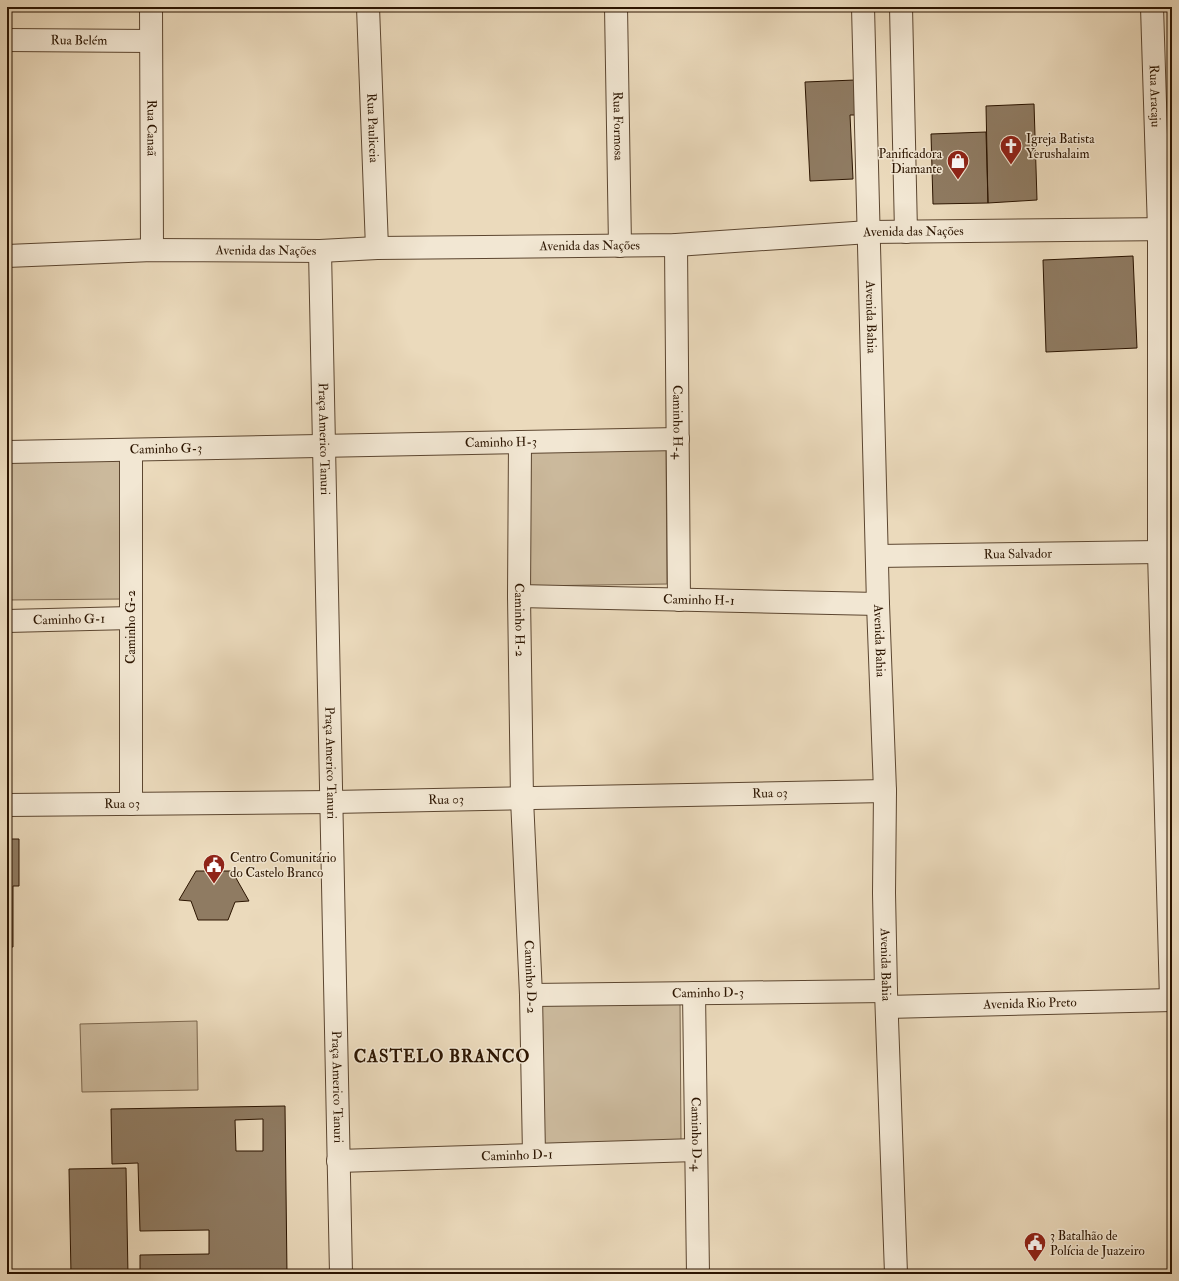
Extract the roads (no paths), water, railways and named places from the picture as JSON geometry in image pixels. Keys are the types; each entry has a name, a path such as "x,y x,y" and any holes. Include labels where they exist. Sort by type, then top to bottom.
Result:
{"street":[{"name":"Rua Canaã","path":"151,7 152,250"},
{"name":"Rua Pauliceia","path":"368,7 377,248"},
{"name":"Rua Formosa","path":"616,7 620,246"},
{"name":"Avenida Bahia","path":"863,7 878,604 885,791 884,893 886,999 896,1274"},
{"path":"901,7 906,232"},
{"name":"Rua Aracaju","path":"1152,7 1166,229 1159,552 1172,1000"},
{"name":"Rua Belém","path":"7,40 151,41"},
{"name":"Avenida das Nações","path":"7,256 152,250 320,251 377,248 676,245 869,232 1166,229"},
{"name":"Caminho H-4","path":"676,245 679,600"},
{"name":"Praça Americo Tanuri","path":"320,251 341,1274"},
{"name":"Caminho H-3","path":"324,445 678,439"},
{"name":"Caminho H-2","path":"520,442 519,596 522,799"},
{"name":"Caminho G-3","path":"7,452 324,445"},
{"name":"Caminho G-2","path":"131,450 131,804"},
{"name":"Rua Salvador","path":"877,556 1159,552"},
{"name":"Caminho H-1","path":"519,596 878,604"},
{"name":"Caminho G-1","path":"7,621 131,618"},
{"name":"Rua 03","path":"7,805 522,799 885,791"},
{"name":"Caminho D-2","path":"522,799 531,995 534,1155"},
{"name":"Caminho D-3","path":"531,995 694,993 886,999"},
{"name":"Caminho D-4","path":"694,993 698,1274"},
{"name":"Avenida Rio Preto","path":"886,999 1172,1000"},
{"name":"Caminho D-1","path":"338,1160 696,1150"}],"place":[{"name":"Igreja Batista Yerushalaim","path":"1011,166"},
{"name":"Panificadora Diamante","path":"958,180"},
{"name":"Centro Comunitário do Castelo Branco","path":"214,884"},
{"name":"3 Batalhão de Polícia de Juazeiro","path":"1035,1262"}],"district":[{"name":"CASTELO BRANCO","path":"442,1056"}]}
